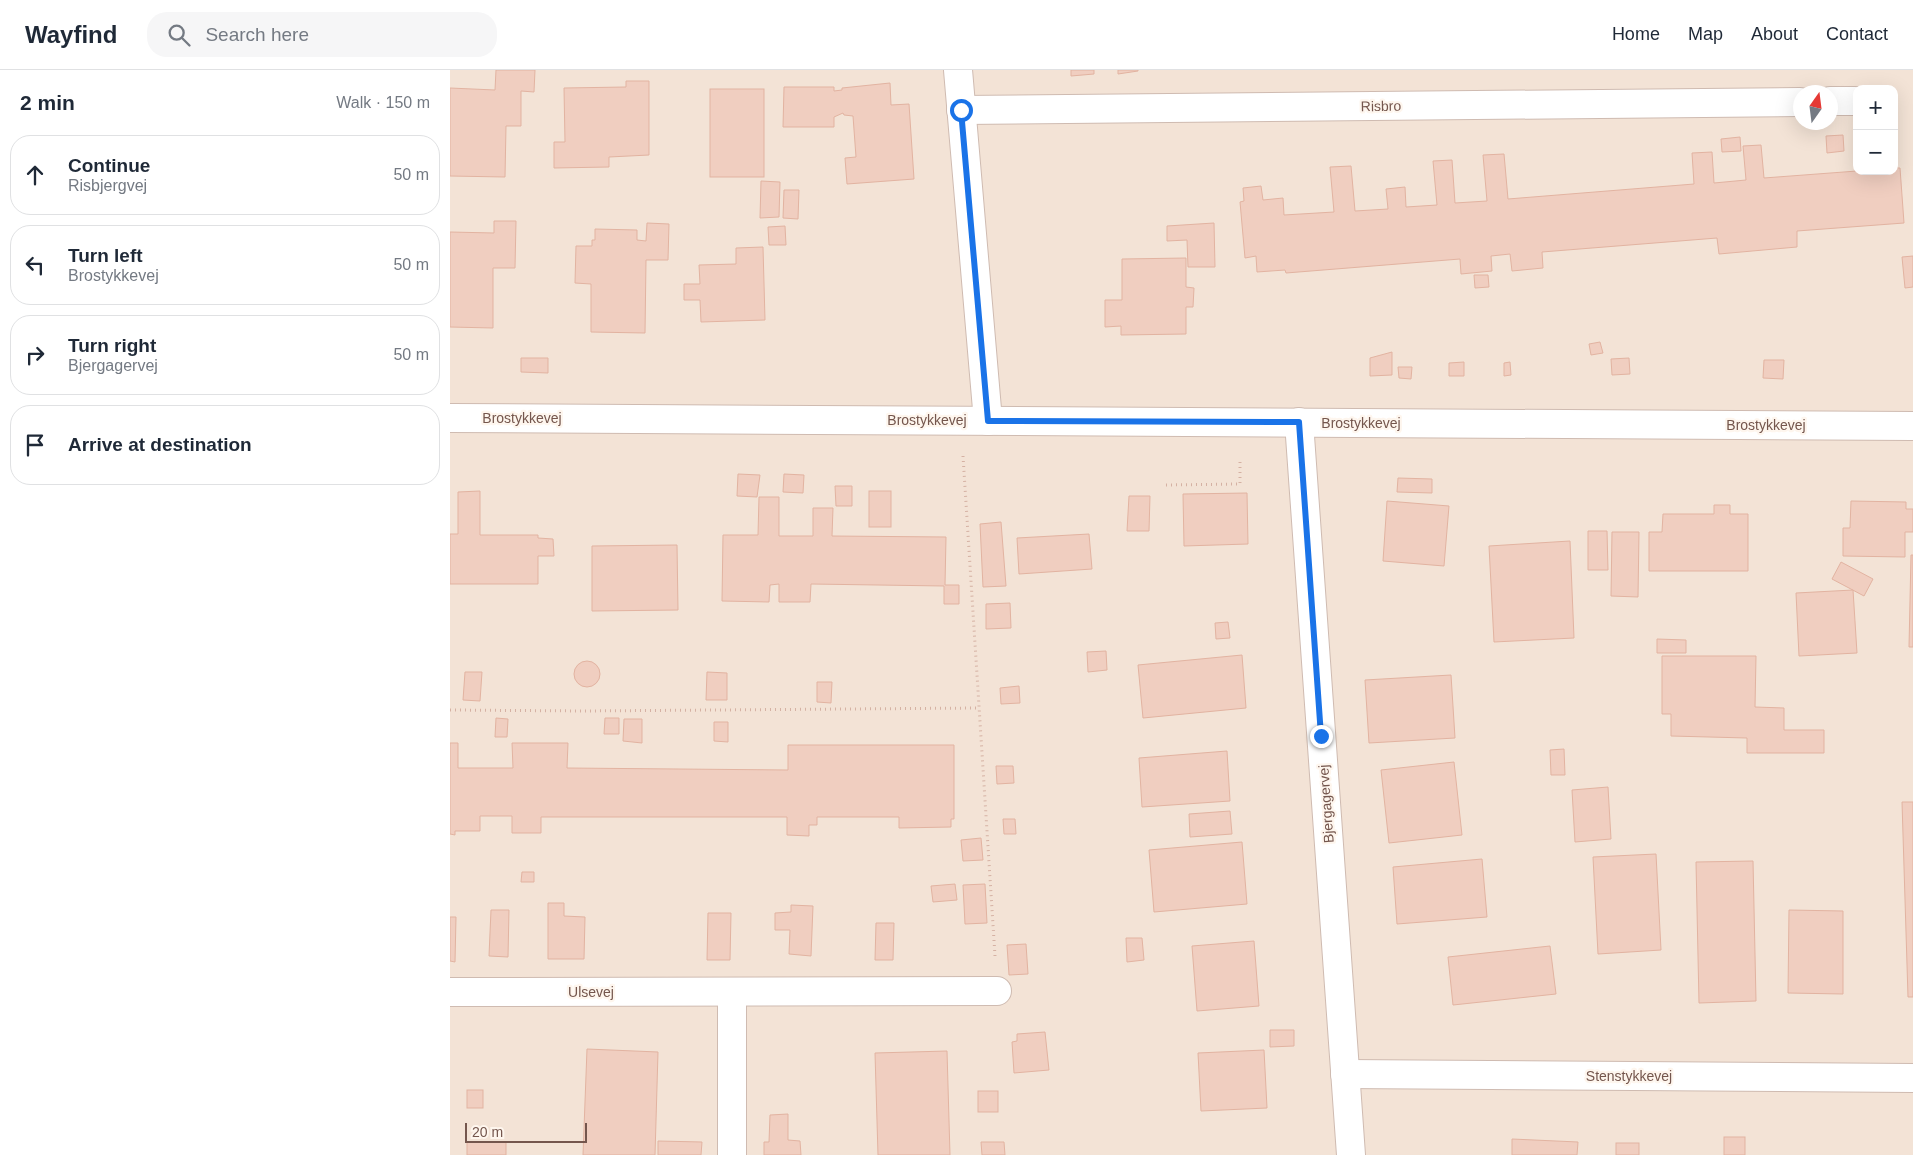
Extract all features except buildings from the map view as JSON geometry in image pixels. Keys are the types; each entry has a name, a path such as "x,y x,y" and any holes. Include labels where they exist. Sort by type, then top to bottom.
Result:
{"street":[{"path":"958,70 975,421"},
{"name":"Risbro","path":"961,110 1793,102"},
{"name":"Brostykkevej","path":"450,418 1913,426"},
{"name":"Bjergagervej","path":"1299,422 1351,1155"},
{"name":"Ulsevej","path":"450,992 997,992"},
{"path":"732,993 732,1155"},
{"name":"Stenstykkevej","path":"1345,1074 1913,1078"}],"path":[{"path":"975,421 964,483 997,992"},
{"path":"1166,484 1240,484 1239,422"},
{"path":"450,710 583,711 979,708"}],"shaded area":[{"path":"450,70 1913,70 1913,1155 450,1155"}],"route":[{"path":"961,110 988,421 1299,422 1321,736"}]}
